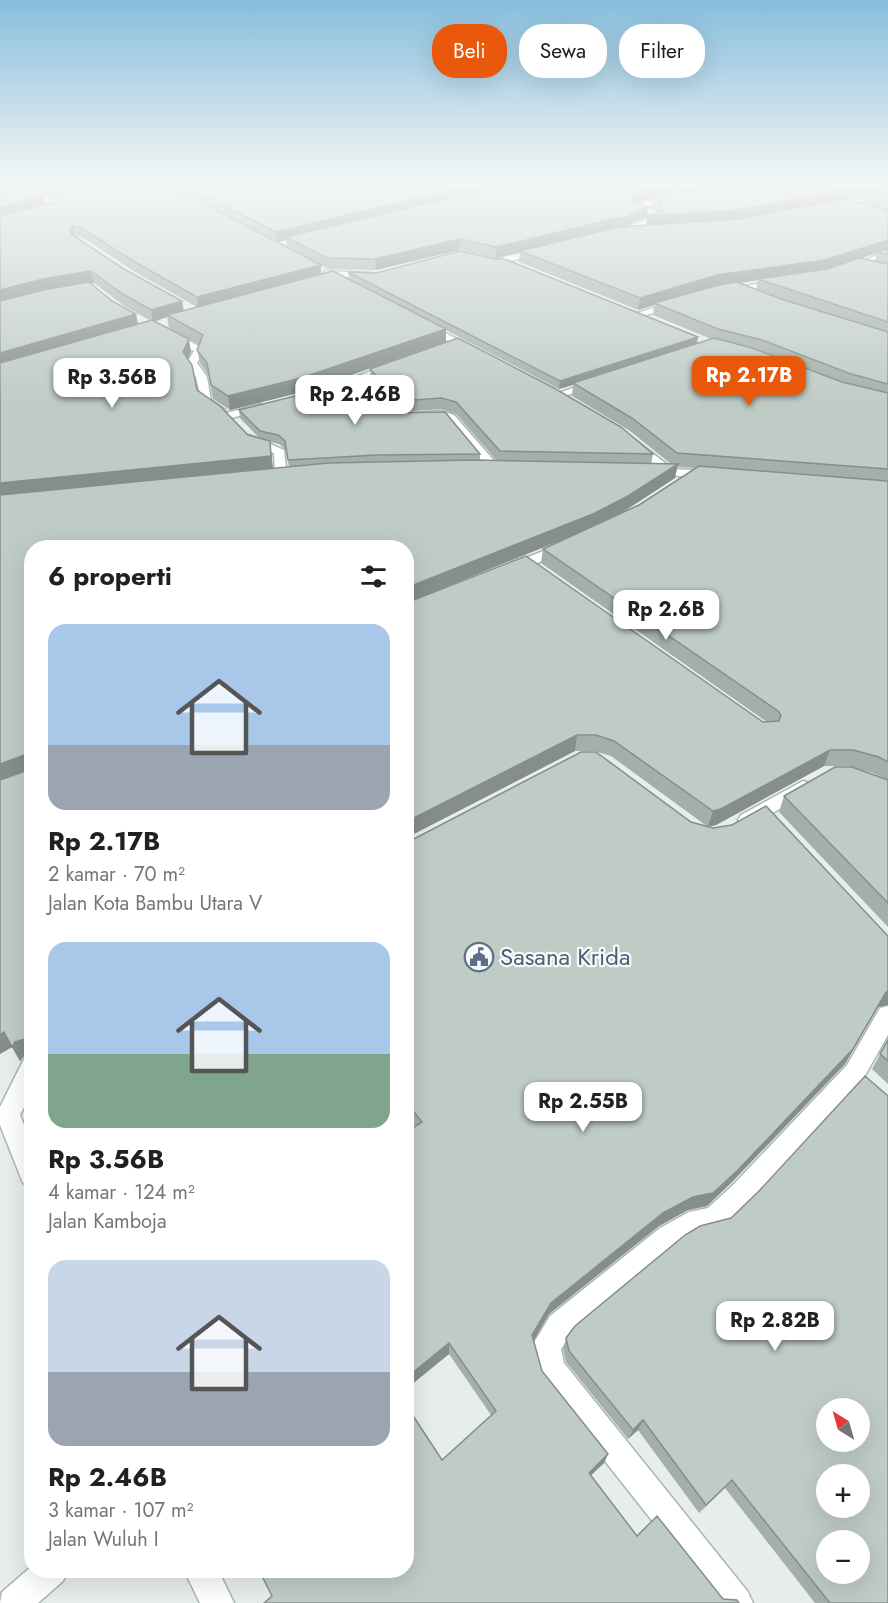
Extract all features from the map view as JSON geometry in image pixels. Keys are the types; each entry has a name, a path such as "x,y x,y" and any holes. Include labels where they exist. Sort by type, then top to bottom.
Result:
{"street":[{"path":"470,256 491,263 528,256"},
{"path":"837,272 880,256"},
{"path":"505,261 517,266"},
{"path":"855,265 877,269"},
{"path":"316,268 327,278 350,287"},
{"path":"327,278 381,274"},
{"path":"715,292 792,280"},
{"path":"735,288 760,297"},
{"path":"657,324 632,313 683,302"},
{"path":"418,322 489,359"},
{"path":"161,325 198,350 192,363 200,371 205,382 206,401 236,425 256,445 273,448 280,452 281,476"},
{"path":"442,349 459,343"},
{"path":"324,390 406,361"},
{"path":"361,378 397,418 441,414 450,417 499,468 471,468"},
{"path":"558,396 609,379"},
{"path":"236,425 275,404"},
{"path":"626,435 670,472"},
{"path":"646,471 726,476"},
{"path":"672,487 692,474"},
{"path":"498,574 581,538"},
{"path":"527,563 546,575"},
{"path":"732,828 814,780"},
{"path":"764,811 779,828"},
{"path":"736,1603 551,1370 546,1346 560,1326 669,1237 689,1225 714,1220 864,1079 888,1015"},
{"path":"24,1082 8,1115 24,1154"},
{"path":"13,1603 43,1578"},
{"path":"204,1578 218,1603"}],"building":[{"path":"0,256 104,256 182,301 151,310 121,293 91,271 43,279 0,290"},
{"path":"125,256 303,256 321,265 197,297"},
{"path":"323,256 389,256 375,259 327,258"},
{"path":"442,256 502,258 698,337 560,381 348,272 376,273"},
{"path":"532,256 838,256 825,260 717,275 640,298"},
{"path":"859,258 888,264 888,322 758,279 828,269"},
{"path":"333,271 446,329 301,378 228,396 211,385 207,363 197,350 203,335 167,315"},
{"path":"89,282 112,301 136,314 0,353 0,301"},
{"path":"737,282 781,299 888,332 888,384 851,374 762,340 718,329 654,303"},
{"path":"152,320 189,339 183,352 192,365 197,390 220,406 248,435 270,441 271,456 0,483 0,363"},
{"path":"458,338 554,388 621,427 653,454 500,451 456,402 441,398 401,401 370,369"},
{"path":"714,338 752,348 842,382 888,393 888,469 677,453 632,418 573,383"},
{"path":"358,376 391,413 445,412 480,454 377,455 288,460 285,441 278,435 260,431 239,410 311,392"},
{"path":"475,460 678,464 628,496 593,514 414,585 414,540 24,540 24,755 0,764 0,495 328,463"},
{"path":"699,466 888,481 888,762 879,757 853,750 830,750 721,809 713,811 614,741 596,735 577,735 414,818 414,600 526,556 763,722 779,721 781,715 778,711 543,549 639,505"},
{"path":"581,752 596,752 691,822 713,828 732,825 766,806 888,936 888,991 853,1049 738,1170 713,1193 693,1197 663,1213 551,1303 532,1335 542,1371 608,1454 589,1473 637,1536 657,1516 723,1599 737,1600 739,1603 264,1603 272,1596 263,1578 414,1578 414,1417 442,1460 496,1411 449,1343 414,1371 414,1127 422,1122 414,1112 414,839"},
{"path":"835,767 852,767 888,780 888,903 784,796"},
{"path":"24,771 24,1039 15,1042 12,1047 4,1032 0,1035 0,780"},
{"path":"888,1040 888,1061 880,1054"},
{"path":"865,1076 888,1096 888,1603 830,1603 732,1480 706,1505 643,1420 633,1430 569,1351 566,1338 575,1326 685,1235 700,1226 731,1218 759,1191"}],"place":[{"name":"Sasana Krida","path":"479,957"}]}
